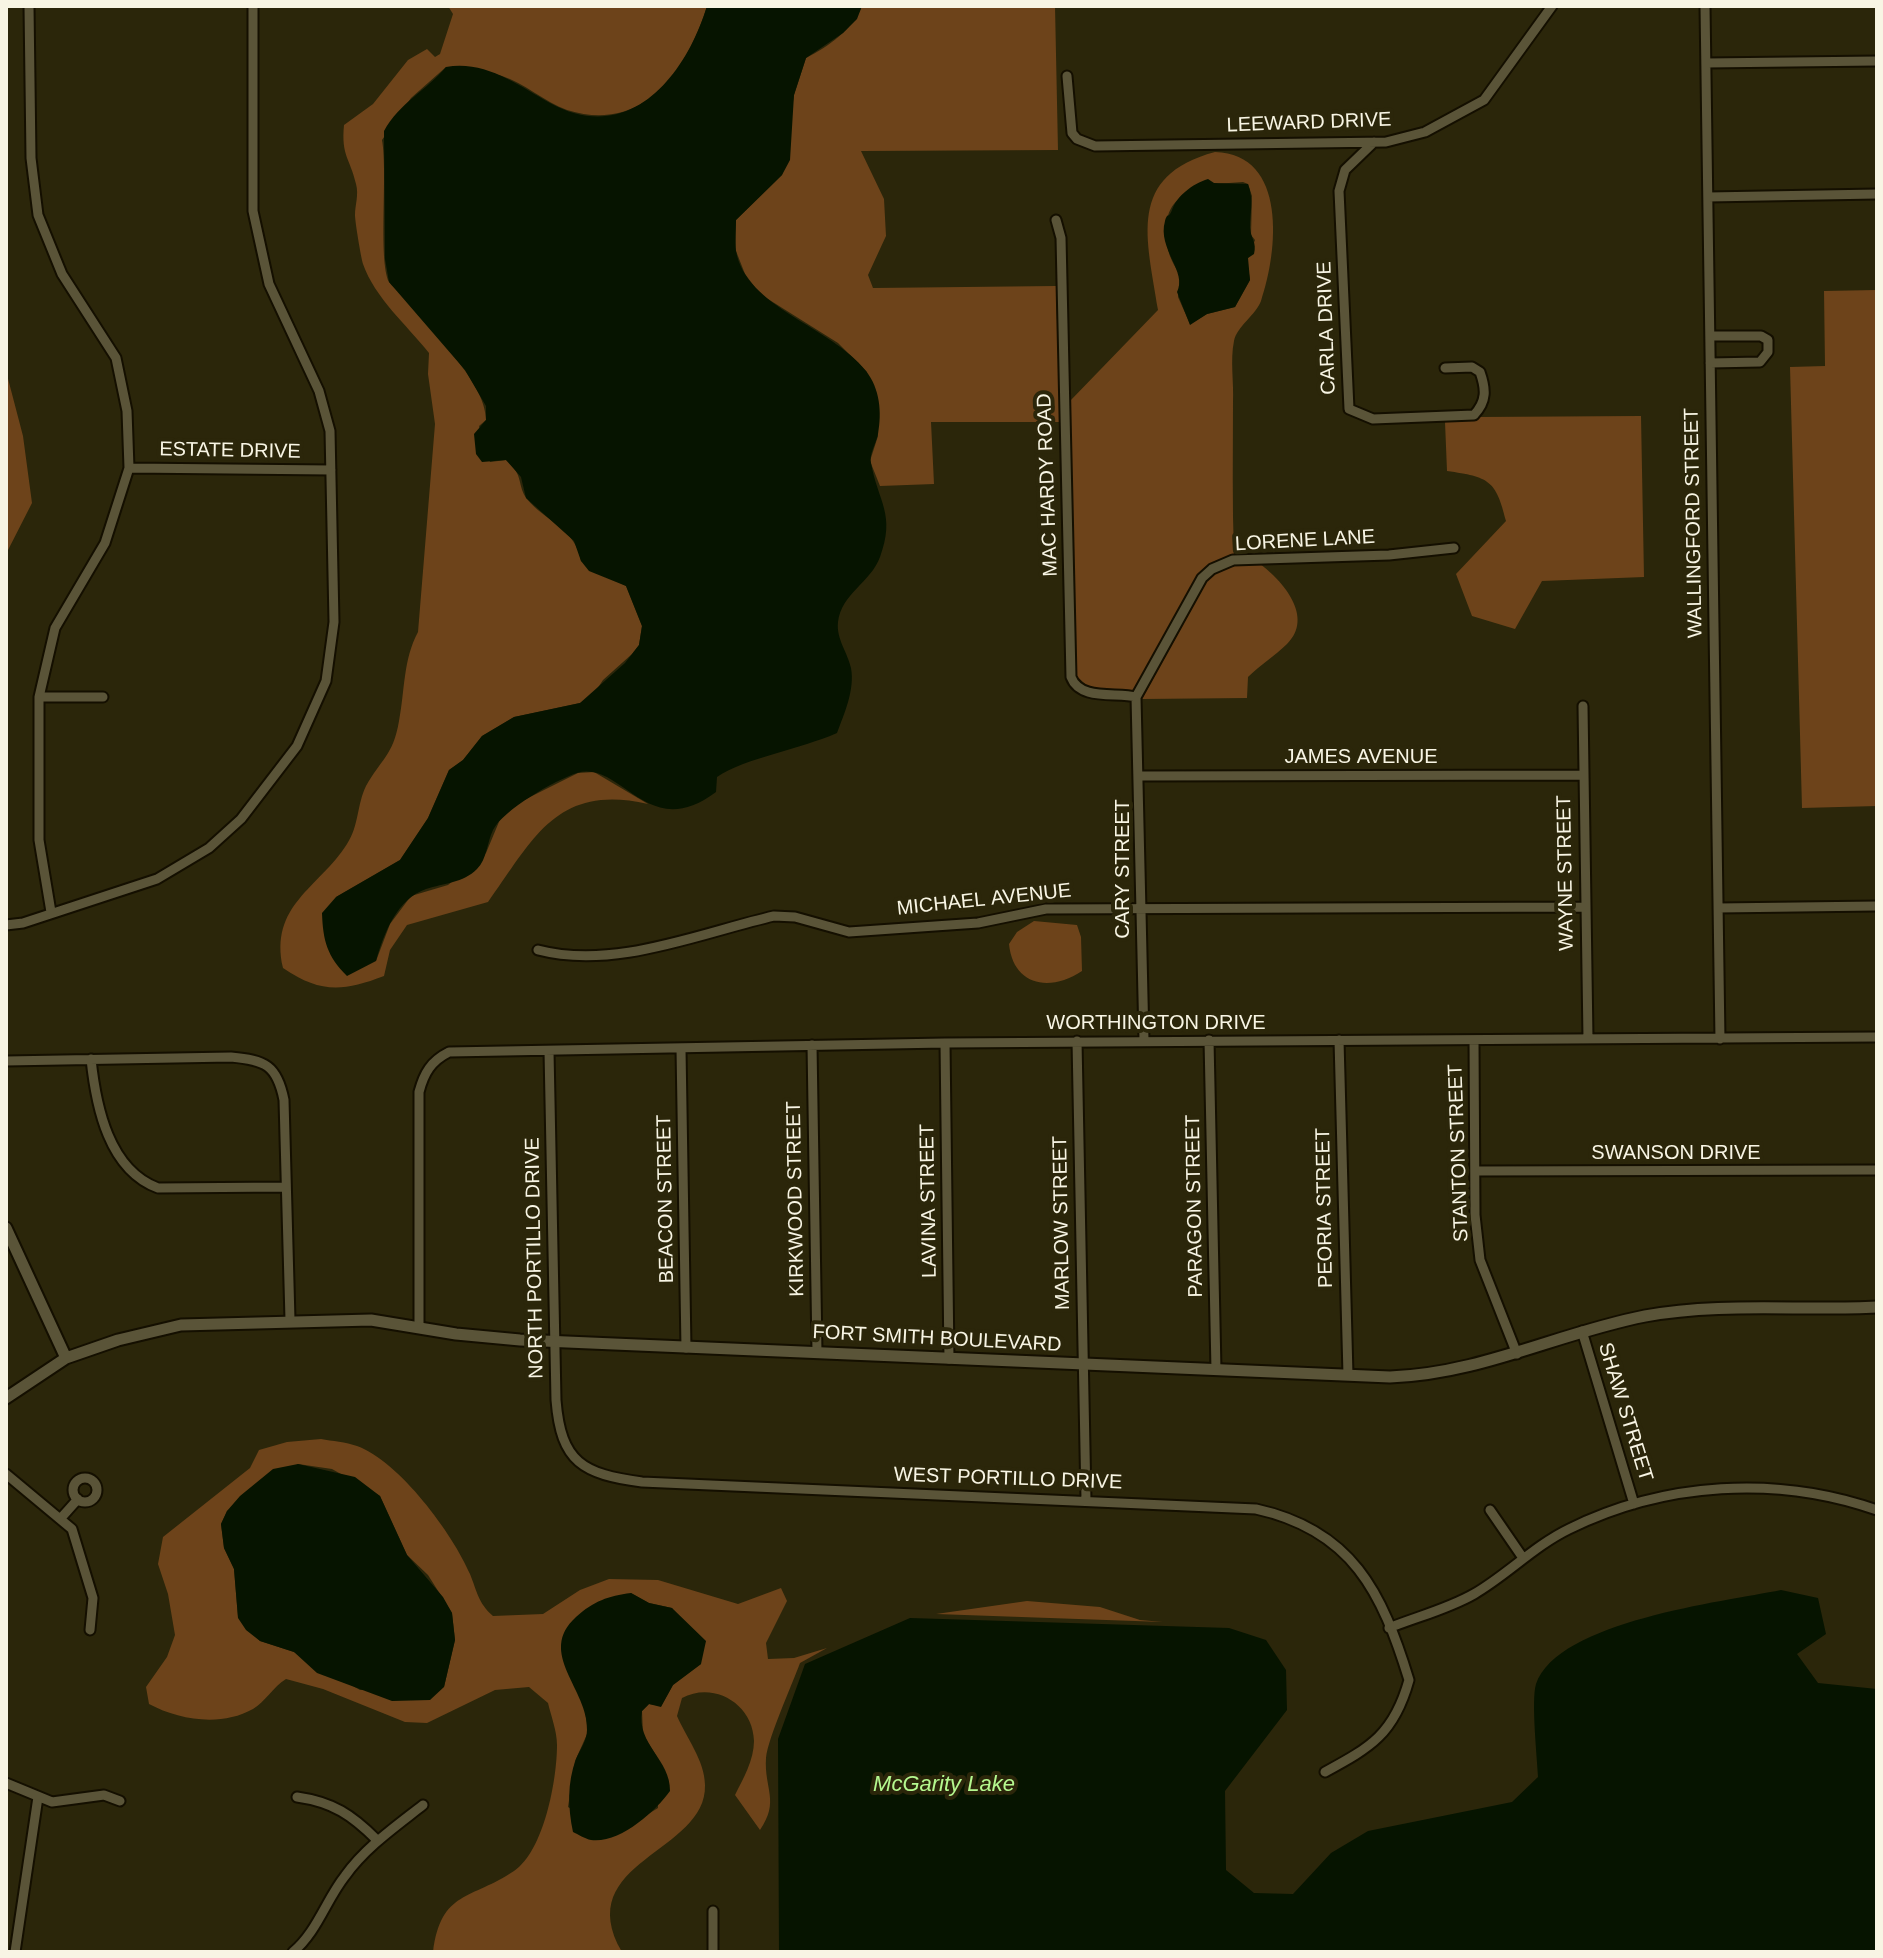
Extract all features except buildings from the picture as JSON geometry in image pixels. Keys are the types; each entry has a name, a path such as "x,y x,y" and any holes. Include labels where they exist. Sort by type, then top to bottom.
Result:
{"street":[{"path":"29,6 31,158 38,215 62,274 116,358 127,411 129,468 105,543 55,628 39,697 39,840 51,912"},
{"path":"6,925 157,879 209,848 241,819 297,746 326,681 334,622 330,431 319,391 269,284 258,242 253,211 253,6"},
{"name":"LEEWARD DRIVE","path":"1067,76 1072,133 1077,139 1095,146 1374,142 1425,132 1484,100 1552,6"},
{"name":"WALLINGFORD STREET","path":"1705,6 1720,1039"},
{"path":"1706,63 1877,61"},
{"name":"CARLA DRIVE","path":"1374,142 1345,170 1339,191 1349,409 1373,419 1474,415 1481,407 1486,392 1480,372 1472,367 1445,368"},
{"path":"1708,197 1877,194"},
{"name":"MAC HARDY ROAD","path":"1056,220 1061,238 1071,677 1080,690 1089,693 1136,697"},
{"path":"1710,336 1761,336 1768,340 1768,352 1760,362 1710,363"},
{"name":"ESTATE DRIVE","path":"129,468 331,470"},
{"name":"LORENE LANE","path":"1136,697 1202,578 1220,564 1233,560 1389,555 1454,548"},
{"path":"39,697 103,697"},
{"name":"CARY STREET","path":"1136,697 1141,776 1144,1040"},
{"name":"WAYNE STREET","path":"1583,706 1588,1039"},
{"name":"JAMES AVENUE","path":"1141,776 1582,775"},
{"path":"1718,908 1877,906"},
{"name":"MICHAEL AVENUE","path":"538,950 553,954 614,954 774,916 795,917 849,932 978,923 1046,909 1585,907"},
{"name":"WORTHINGTON DRIVE","path":"419,1326 419,1092 424,1075 436,1059 449,1052 1144,1040 1877,1037"},
{"name":"PARAGON STREET","path":"1209,1040 1216,1370"},
{"name":"PEORIA STREET","path":"1339,1040 1348,1375"},
{"name":"STANTON STREET","path":"1474,1040 1475,1215 1480,1260 1517,1354"},
{"name":"MARLOW STREET","path":"1077,1041 1086,1500"},
{"name":"LAVINA STREET","path":"945,1043 949,1359"},
{"name":"KIRKWOOD STREET","path":"812,1045 817,1352"},
{"name":"BEACON STREET","path":"681,1049 686,1348"},
{"name":"NORTH PORTILLO DRIVE","path":"549,1051 558,1427 574,1460"},
{"path":"6,1061 231,1057 266,1064 276,1073 284,1100 290,1320"},
{"path":"91,1059 95,1098 122,1164 142,1182 158,1188 286,1187"},
{"name":"SWANSON DRIVE","path":"1475,1171 1877,1170"},
{"path":"6,1228 66,1358"},
{"name":"FORT SMITH BOULEVARD","path":"6,1398 66,1358 118,1340 181,1325 371,1320 456,1334 686,1348 1348,1375 1432,1375 1517,1354 1582,1331 1647,1316 1703,1311 1877,1307"},
{"name":"SHAW STREET","path":"1582,1331 1634,1504"},
{"name":"WEST PORTILLO DRIVE","path":"574,1460 611,1478 642,1482 1086,1500 1256,1509 1287,1515 1334,1540 1364,1575 1409,1680"},
{"path":"6,1474 72,1529 85,1563 93,1598 90,1630"},
{"path":"1389,1628 1472,1595 1569,1529 1634,1504 1719,1488 1750,1488 1837,1496 1877,1510"},
{"path":"61,1518 78,1499"},
{"path":"1490,1510 1523,1558"},
{"path":"1325,1772 1371,1747 1405,1697 1409,1680 1421,1679"},
{"path":"6,1783 52,1802 104,1795 120,1801"},
{"path":"15,1952 38,1797"},
{"path":"297,1797 315,1800 353,1816 377,1840"},
{"path":"293,1952 304,1942 344,1876 377,1840 423,1805"},
{"path":"713,1911 713,1952"}],"shaded area":[{"path":"448,6 707,6 688,53 674,74 640,105 619,113 594,115 567,110 502,76 446,67 411,98 382,140 384,255 389,282 453,355 476,388 486,420 479,426 490,462 506,460 512,465 527,499 573,541 581,561 626,586 642,626 639,645 603,680 591,698 514,717 482,736 463,760 449,770 428,818 400,860 336,897 376,961 390,924 411,896 448,885 486,853 501,817 522,801 578,773 594,772 648,804 617,800 591,802 569,809 534,838 488,902 407,925 390,950 384,976 356,985 320,986 283,968 283,928 299,899 347,844 366,786 390,750 396,733 407,664 418,632 435,424 428,374 429,353 383,299 363,264 355,219 357,188 345,150 344,125 373,104 408,60 427,49 435,57 440,54 453,14"},
{"path":"862,6 1055,6 1058,150 861,151 884,199 886,236 868,275 873,288 1056,286 1060,422 931,422 934,484 880,486 870,461 878,436 867,372 838,343 760,294 745,274 736,251 736,220 782,175 794,95 806,58 839,36 853,22"},
{"path":"1215,152 1239,157 1255,169 1266,187 1272,209 1273,233 1267,281 1259,306 1239,330 1233,348 1234,555 1209,565 1197,576 1134,691 1090,688 1076,676 1070,401 1158,310 1150,258 1149,213 1155,194 1167,177 1187,163","holes":["1248,184 1252,196 1251,235 1255,240 1247,261 1250,280 1235,307 1207,314 1190,324 1178,297 1180,274 1168,250 1166,233 1172,206 1190,191 1202,187"]},
{"path":"1877,290 1877,806 1802,808 1790,367 1825,366 1824,291"},
{"path":"6,371 23,436 32,503 6,554"},
{"path":"1641,416 1644,577 1542,581 1515,629 1472,616 1456,574 1506,521 1498,497 1488,483 1473,476 1447,471 1445,422 1478,417"},
{"path":"1260,564 1286,589 1297,611 1298,622 1287,644 1248,677 1247,698 1142,699 1207,581 1225,569"},
{"path":"1034,921 1077,925 1081,937 1082,971 1070,978 1045,983 1025,976 1017,969 1009,944 1017,932"},
{"path":"321,1439 357,1446 390,1467 438,1520 462,1558 481,1601 493,1616 543,1614 580,1590 609,1579 658,1580 738,1604 781,1588 787,1601 766,1643 768,1659 794,1658 827,1648 800,1663 776,1725 766,1758 769,1811 760,1830 735,1795 754,1748 747,1716 730,1699 719,1694 694,1693 682,1698 677,1716 699,1758 704,1776 700,1808 686,1827 626,1877 613,1897 611,1921 622,1952 433,1952 443,1917 451,1907 460,1899 514,1871 533,1848 541,1832 551,1795 557,1745 548,1703 529,1687 495,1690 427,1723 405,1722 323,1689 286,1679 253,1709 227,1718 187,1717 149,1704 146,1687 167,1657 175,1635 168,1594 158,1564 163,1537 250,1468 259,1450 287,1442","holes":["298,1464 332,1469 380,1496 407,1555 428,1575 452,1613 455,1640 444,1687 360,1690 294,1652 260,1641 238,1617 234,1569 224,1548 221,1524 227,1511","631,1593 649,1603 672,1608 701,1664 673,1685 661,1706 649,1704 642,1711 643,1734 657,1757 658,1808 614,1835 568,1807 575,1761 588,1732 584,1703"]},
{"path":"1027,1601 1100,1607 1140,1620 1163,1622 936,1614"}],"water":[{"path":"707,6 862,6 857,19 843,33 806,58 794,95 790,160 782,175 736,220 735,239 743,271 756,287 772,302 851,355 871,378 877,393 879,426 871,460 884,508 886,530 876,566 840,612 839,634 852,676 843,718 837,733 729,770 717,777 716,792 692,806 672,809 654,805 593,772 577,773 556,782 518,805 499,822 493,830 483,860 472,874 426,889 407,901 393,918 376,961 347,976 327,948 322,913 336,897 400,860 428,818 449,770 463,760 482,736 514,717 580,703 625,663 639,645 642,626 626,586 589,571 581,561 574,541 526,498 521,477 506,460 482,462 476,454 474,434 486,420 486,406 465,370 389,282 385,259 384,131 397,112 446,67 474,67 488,71 550,103 579,114 605,116 629,110 651,97 669,79 698,32"},
{"path":"1208,179 1214,183 1248,184 1250,228 1255,250 1248,258 1250,280 1235,307 1207,314 1190,325 1177,292 1179,276 1164,231 1166,218 1181,195"},
{"path":"298,1464 355,1477 380,1496 407,1555 443,1597 452,1613 455,1640 444,1687 430,1700 392,1701 317,1673 294,1652 260,1641 246,1630 238,1618 234,1569 224,1548 221,1524 240,1496 273,1469"},
{"name":"McGarity Lake","path":"1781,1590 1818,1598 1826,1634 1797,1654 1818,1683 1877,1689 1877,1952 779,1952 778,1739 805,1664 910,1618 1229,1628 1266,1640 1286,1670 1287,1710 1225,1791 1226,1870 1254,1893 1293,1894 1331,1853 1368,1831 1512,1802 1538,1777 1534,1715 1536,1684 1550,1662 1575,1644 1608,1630 1683,1608"},
{"path":"631,1593 649,1603 672,1608 706,1641 701,1664 673,1685 661,1707 649,1704 642,1711 644,1733 665,1770 670,1791 646,1817 624,1832 602,1840 591,1840 573,1832 571,1823 571,1777 587,1730 585,1715 562,1658 561,1644 565,1631 583,1611 602,1600"}]}
